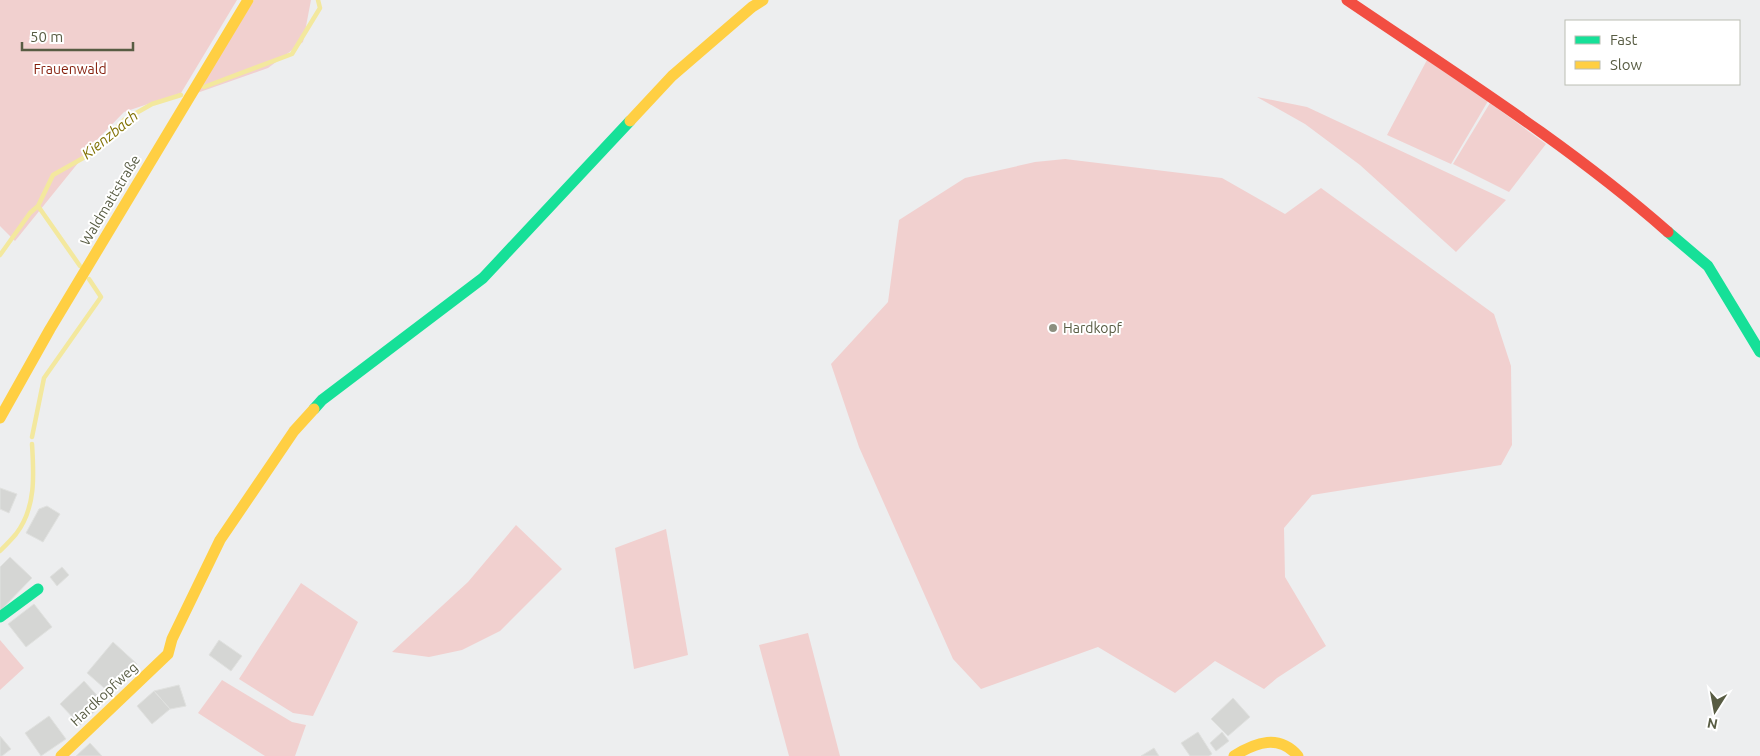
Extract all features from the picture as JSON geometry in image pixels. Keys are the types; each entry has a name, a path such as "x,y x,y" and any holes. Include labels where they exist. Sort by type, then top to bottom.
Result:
{"street":[{"name":"Waldmattstraße","path":"0,418 50,329 248,0"},
{"name":"Hardkopfweg","path":"61,756 168,654 176,630 220,540 294,432 322,400 483,278 672,76 752,7 763,0"},
{"path":"1347,0 1556,143 1631,199 1708,266 1760,352"},
{"path":"0,617 38,589"},
{"path":"1234,756 1241,750 1263,742 1280,743 1293,749 1298,756"}],"green space":[{"name":"Frauenwald","path":"0,0 237,0 181,93 124,112 95,142 15,241 0,226"},
{"path":"254,0 311,0 303,42 268,68 197,93"},
{"path":"1427,60 1488,101 1451,164 1387,135"},
{"path":"1257,97 1307,107 1506,200 1456,252 1360,165 1305,124"},
{"path":"1490,103 1546,144 1509,192 1453,164"},
{"path":"1065,159 1222,178 1285,214 1321,188 1494,314 1511,366 1512,445 1501,465 1312,495 1284,528 1285,577 1326,646 1277,678 1264,689 1215,661 1175,693 1098,647 981,689 953,659 859,447 831,364 888,302 899,220 965,178 1035,162"},
{"path":"516,525 562,569 500,631 462,650 429,657 392,652 468,582"},
{"path":"666,529 688,655 634,669 615,548"},
{"path":"301,583 358,622 313,716 293,713 239,679"},
{"path":"808,633 840,756 789,756 759,645"},
{"path":"0,640 24,668 0,690"},
{"path":"222,680 292,722 306,725 295,756 265,756 198,713"}],"building":[{"path":"0,488 17,494 9,513 0,509"},
{"path":"47,506 60,514 43,542 26,533 39,509"},
{"path":"10,557 32,578 0,611 0,567"},
{"path":"62,567 69,575 57,586 50,577"},
{"path":"34,604 52,627 26,647 8,624"},
{"path":"219,640 242,656 231,671 209,655"},
{"path":"113,642 137,664 111,694 87,673"},
{"path":"84,681 104,703 80,725 60,704"},
{"path":"179,685 186,706 170,709 154,691"},
{"path":"154,691 170,709 152,724 137,706"},
{"path":"1233,698 1250,717 1228,736 1211,719"},
{"path":"49,716 66,739 41,756 25,733"},
{"path":"1198,732 1212,754 1209,756 1190,756 1181,743"},
{"path":"1222,732 1229,741 1216,751 1210,743"},
{"path":"0,736 11,749 2,756 0,756"},
{"path":"90,743 102,756 76,756"},
{"path":"1154,748 1159,756 1141,756"}],"waterway":[{"name":"Kienzbach","path":"204,87 292,54 320,8 318,0"},
{"name":"Kienzbach","path":"80,266 38,206 53,175 92,153 124,120 152,104 181,95"},
{"path":"0,255 30,213 38,206"},
{"name":"Kienzbach","path":"32,437 44,378 101,297 89,279"},
{"name":"Kienzbach","path":"0,551 16,534 23,524 27,513 33,479 32,444"}],"traffic: fast":[{"path":"314,409 322,400 483,278 630,121"},
{"path":"1668,232 1708,266 1760,352"},
{"path":"0,617 38,589"}],"traffic: slow":[{"path":"0,418 50,329 248,0"},
{"path":"630,121 672,76 752,7 763,0"},
{"path":"61,756 168,654 172,639 220,540 294,431 314,409"},
{"path":"1234,756 1251,747 1267,743 1283,745 1291,749 1298,756"}],"traffic: jam":[{"path":"1347,0 1552,140 1591,169 1668,232"}],"place":[{"name":"Hardkopf","path":"1053,328"}]}
